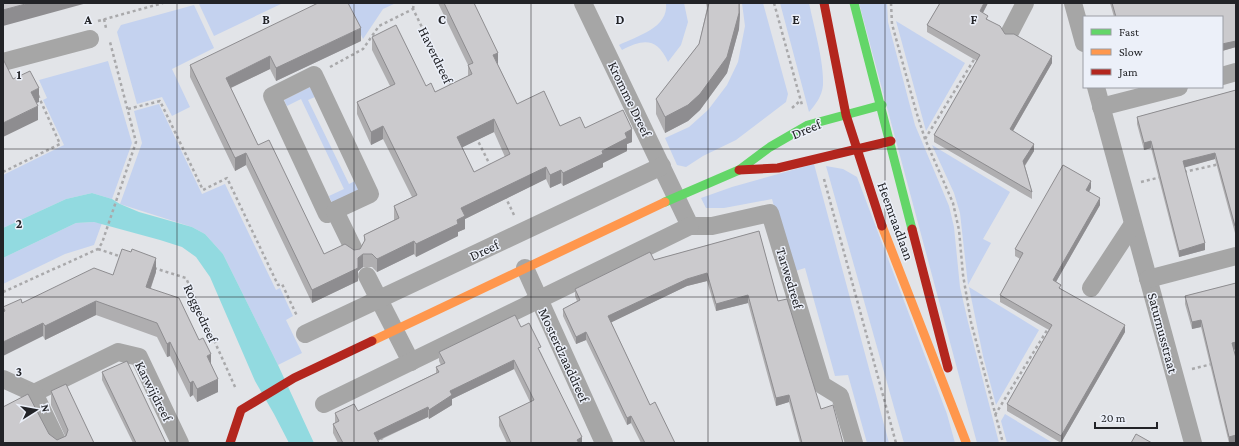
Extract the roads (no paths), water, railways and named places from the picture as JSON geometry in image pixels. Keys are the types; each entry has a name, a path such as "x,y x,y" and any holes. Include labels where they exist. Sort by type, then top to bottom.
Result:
{"street":[{"name":"Kromme Dreef","path":"583,3 677,196"},
{"name":"Heemraadlaan","path":"824,3 846,115 856,149 878,216 966,442"},
{"name":"Heemraadlaan","path":"854,3 891,141 966,442"},
{"path":"1010,32 1025,3"},
{"path":"1073,3 1083,39"},
{"path":"3,62 90,39"},
{"path":"1223,76 1236,72"},
{"path":"314,76 370,194 335,211 327,214 272,96 314,76"},
{"name":"Saturnusstraat","path":"1096,88 1193,443"},
{"path":"1101,107 1175,88"},
{"name":"Dreef","path":"230,443 241,410 294,378 677,196 739,170 770,147 808,125 882,106"},
{"name":"Dreef","path":"739,170 778,168 891,141"},
{"name":"Dreef","path":"305,334 662,166"},
{"path":"324,404 690,226 677,196"},
{"path":"335,211 355,252"},
{"name":"Tarwedreef","path":"690,226 712,226 770,213 822,385 840,396 854,443"},
{"path":"1091,288 1133,224"},
{"path":"1148,279 1236,256"},
{"name":"Mosterdzaaddreef","path":"524,268 604,443"},
{"path":"367,276 411,362"},
{"name":"Karwijdreef","path":"34,394 118,352 139,357 180,443"},
{"path":"3,379 34,394 58,443"}]}
